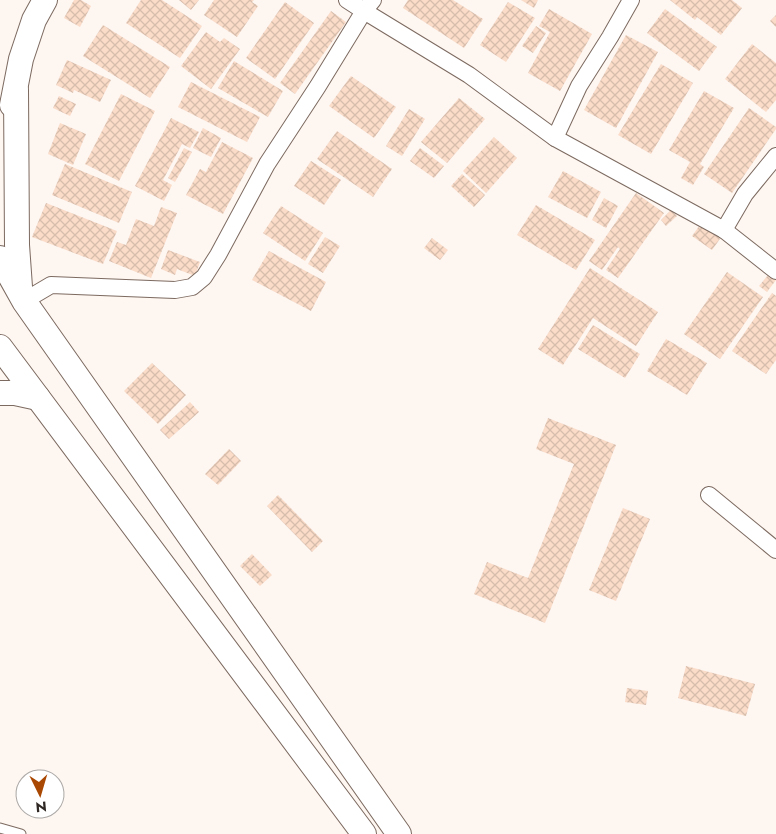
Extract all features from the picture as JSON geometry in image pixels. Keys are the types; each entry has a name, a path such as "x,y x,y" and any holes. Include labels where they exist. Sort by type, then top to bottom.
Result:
{"main road":[{"path":"0,150 8,77 45,0"},
{"path":"8,77 17,245 22,298"},
{"path":"0,258 22,298 399,834"},
{"path":"0,347 364,834"},
{"path":"0,393 16,393 38,398"}],"street":[{"path":"347,0 368,6 469,75 555,138 724,230 776,271"},
{"path":"555,138 579,86 631,0"},
{"path":"22,298 51,285 175,290 192,287 204,277 218,255 267,164 368,6"},
{"path":"724,230 745,194 776,156"},
{"path":"708,495 776,550"}],"lane":[{"path":"0,828 21,834"}],"building":[{"path":"74,0 81,0 91,6 80,27 64,18"},
{"path":"141,0 162,0 202,26 180,58 126,23"},
{"path":"179,0 199,0 191,10"},
{"path":"214,0 254,0 252,2 258,6 237,37 204,15"},
{"path":"408,0 453,0 483,19 464,48 403,8"},
{"path":"521,0 538,0 534,8"},
{"path":"670,0 732,0 742,8 721,35 697,17 695,20"},
{"path":"285,2 314,23 275,79 246,58"},
{"path":"508,2 535,18 506,62 480,45"},
{"path":"549,9 592,34 560,91 528,73 550,32 539,26"},
{"path":"665,9 717,47 699,71 647,33"},
{"path":"331,11 346,22 295,94 280,83"},
{"path":"776,15 776,27 770,21"},
{"path":"103,25 170,67 150,98 83,56"},
{"path":"536,26 546,33 533,53 522,46"},
{"path":"206,32 220,42 224,38 240,49 211,89 181,66"},
{"path":"626,35 658,52 616,128 584,110"},
{"path":"752,44 776,63 776,100 766,112 725,79"},
{"path":"67,60 111,80 100,102 74,90 73,93 56,85"},
{"path":"234,61 283,91 268,117 218,88"},
{"path":"661,64 693,83 651,154 618,135"},
{"path":"351,76 396,107 374,138 329,106"},
{"path":"191,82 260,117 247,142 178,107"},
{"path":"704,91 734,108 700,164 704,167 693,185 681,178 690,162 669,150"},
{"path":"121,94 155,111 119,181 85,164"},
{"path":"59,96 76,104 70,116 53,108"},
{"path":"459,98 485,119 447,163 421,142"},
{"path":"749,108 776,127 776,129 732,193 704,174"},
{"path":"409,109 425,119 402,156 386,146"},
{"path":"171,118 199,132 190,148 182,144 163,180 172,185 164,201 135,186"},
{"path":"60,123 86,134 73,165 48,154"},
{"path":"203,128 221,138 211,157 193,148"},
{"path":"337,131 392,169 373,197 317,159"},
{"path":"494,137 517,158 486,193 463,171"},
{"path":"222,142 253,158 223,214 186,195 200,169 206,172"},
{"path":"184,148 192,152 175,182 168,178"},
{"path":"420,148 444,166 434,178 410,161"},
{"path":"311,161 341,180 324,205 294,186"},
{"path":"65,164 132,192 119,223 52,195"},
{"path":"563,171 601,192 587,218 548,197"},
{"path":"462,174 485,195 474,207 451,186"},
{"path":"636,193 664,213 618,278 606,270 620,249 618,247 602,270 589,261"},
{"path":"604,198 618,206 606,228 592,220"},
{"path":"46,203 117,231 103,264 32,237"},
{"path":"536,205 595,240 576,270 517,235"},
{"path":"281,206 323,233 305,261 263,233"},
{"path":"161,207 177,213 151,278 109,261 117,242 126,245 136,219 154,226"},
{"path":"671,210 677,216 666,226 661,220"},
{"path":"702,222 722,236 712,250 692,236"},
{"path":"325,237 340,246 323,273 308,264"},
{"path":"432,238 448,250 440,260 424,248"},
{"path":"168,250 200,262 195,276 177,269 175,275 161,269"},
{"path":"269,251 326,282 311,311 252,280"},
{"path":"590,268 658,312 636,346 593,318 563,365 538,349"},
{"path":"727,272 763,297 720,359 684,334"},
{"path":"768,275 776,280 767,292 759,286"},
{"path":"772,293 776,296 776,360 766,374 732,351"},
{"path":"593,325 640,354 625,378 578,349"},
{"path":"666,339 707,363 687,395 647,371"},
{"path":"152,363 186,395 158,424 124,391"},
{"path":"190,402 199,412 169,439 160,430"},
{"path":"548,418 616,445 545,623 474,594 487,562 528,578 574,464 536,449"},
{"path":"229,449 241,461 218,485 205,474"},
{"path":"278,495 323,541 312,552 267,506"},
{"path":"623,508 650,519 616,601 589,590"},
{"path":"252,554 272,575 260,586 240,566"},
{"path":"686,666 755,684 746,716 678,698"},
{"path":"627,688 648,691 646,705 625,702"}]}
